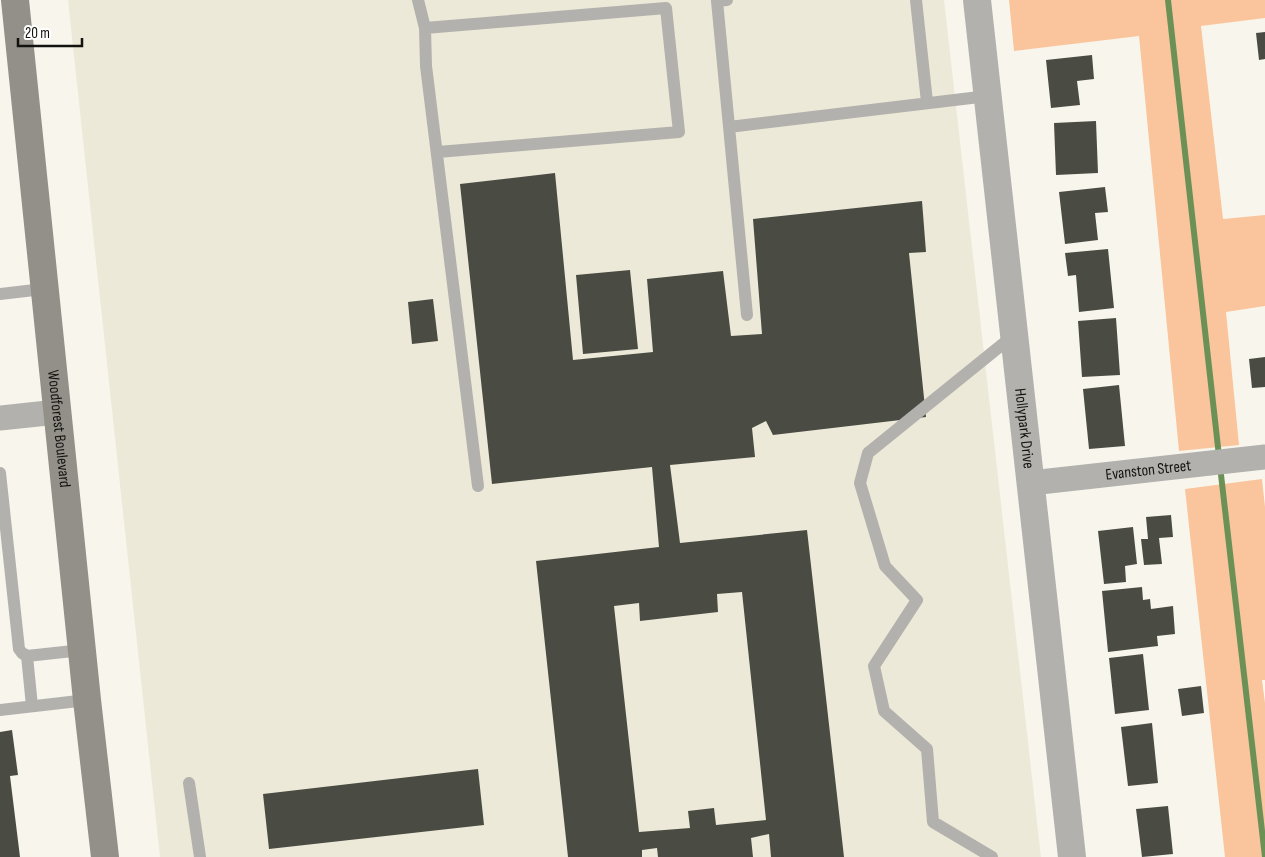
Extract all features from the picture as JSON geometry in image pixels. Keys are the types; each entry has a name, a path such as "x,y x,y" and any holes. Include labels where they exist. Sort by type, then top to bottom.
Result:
{"main road":[{"name":"Woodforest Boulevard","path":"15,0 43,289 105,857"}],"street":[{"name":"Hollypark Drive","path":"977,0 1072,857"},
{"path":"0,418 57,412"},
{"name":"Evanston Street","path":"1031,484 1265,457"}],"lane":[{"path":"418,0 425,28 426,66 478,486"},
{"path":"727,0 717,1 748,315"},
{"path":"916,0 927,102"},
{"path":"425,28 666,8 679,132 438,152"},
{"path":"729,127 988,96"},
{"path":"0,294 43,289"},
{"path":"992,857 933,822 928,749 884,711 874,666 917,600 886,566 860,483 868,452 1014,334"},
{"path":"0,473 20,648 26,656 32,706"},
{"path":"26,656 82,650"},
{"path":"0,710 87,700"},
{"path":"189,783 200,857"}],"shaded area":[{"path":"68,0 944,0 1041,857 160,857"},
{"path":"1009,0 1265,0 1265,18 1201,26 1223,219 1265,215 1265,306 1226,312 1239,445 1179,451 1139,36 1014,51"},
{"path":"1262,479 1265,507 1265,680 1262,680 1265,703 1265,857 1225,857 1185,489"}],"building":[{"path":"1265,32 1265,59 1259,60 1256,33"},
{"path":"1092,55 1094,79 1077,81 1080,105 1051,108 1046,60"},
{"path":"1096,121 1098,173 1056,175 1054,123"},
{"path":"555,173 573,360 653,352 647,279 723,271 731,336 762,334 753,219 922,201 926,252 909,253 926,417 773,435 766,421 752,428 755,457 670,465 680,543 807,530 844,857 771,857 769,834 751,838 753,857 658,857 657,848 642,850 642,857 568,857 536,561 659,547 652,467 492,484 460,184","holes":["742,592 766,820 716,825 714,808 688,811 690,828 639,832 614,606 639,603 640,621 718,612 717,594"]},
{"path":"1105,187 1108,212 1095,213 1098,240 1065,244 1059,192"},
{"path":"1108,249 1114,308 1079,312 1076,275 1068,276 1065,253"},
{"path":"630,270 638,349 583,354 576,275"},
{"path":"433,299 438,341 412,344 408,302"},
{"path":"1116,318 1120,375 1082,377 1078,321"},
{"path":"1265,357 1265,387 1252,388 1249,359"},
{"path":"1119,385 1125,446 1089,449 1083,389"},
{"path":"1171,515 1173,537 1159,538 1162,564 1144,565 1141,539 1148,539 1146,517"},
{"path":"1133,527 1137,564 1125,566 1126,582 1104,584 1098,531"},
{"path":"1142,587 1143,600 1150,599 1151,609 1173,606 1175,634 1157,636 1158,646 1108,652 1102,591"},
{"path":"1143,654 1149,710 1115,714 1109,658"},
{"path":"1201,686 1204,713 1182,716 1178,689"},
{"path":"1152,723 1158,783 1128,786 1121,727"},
{"path":"12,730 18,775 10,776 20,857 0,857 0,732"},
{"path":"478,769 484,825 269,849 263,794"},
{"path":"1168,806 1173,854 1142,857 1136,809"}],"waterway":[{"path":"1168,0 1219,456"},
{"path":"1220,466 1265,857"}]}
